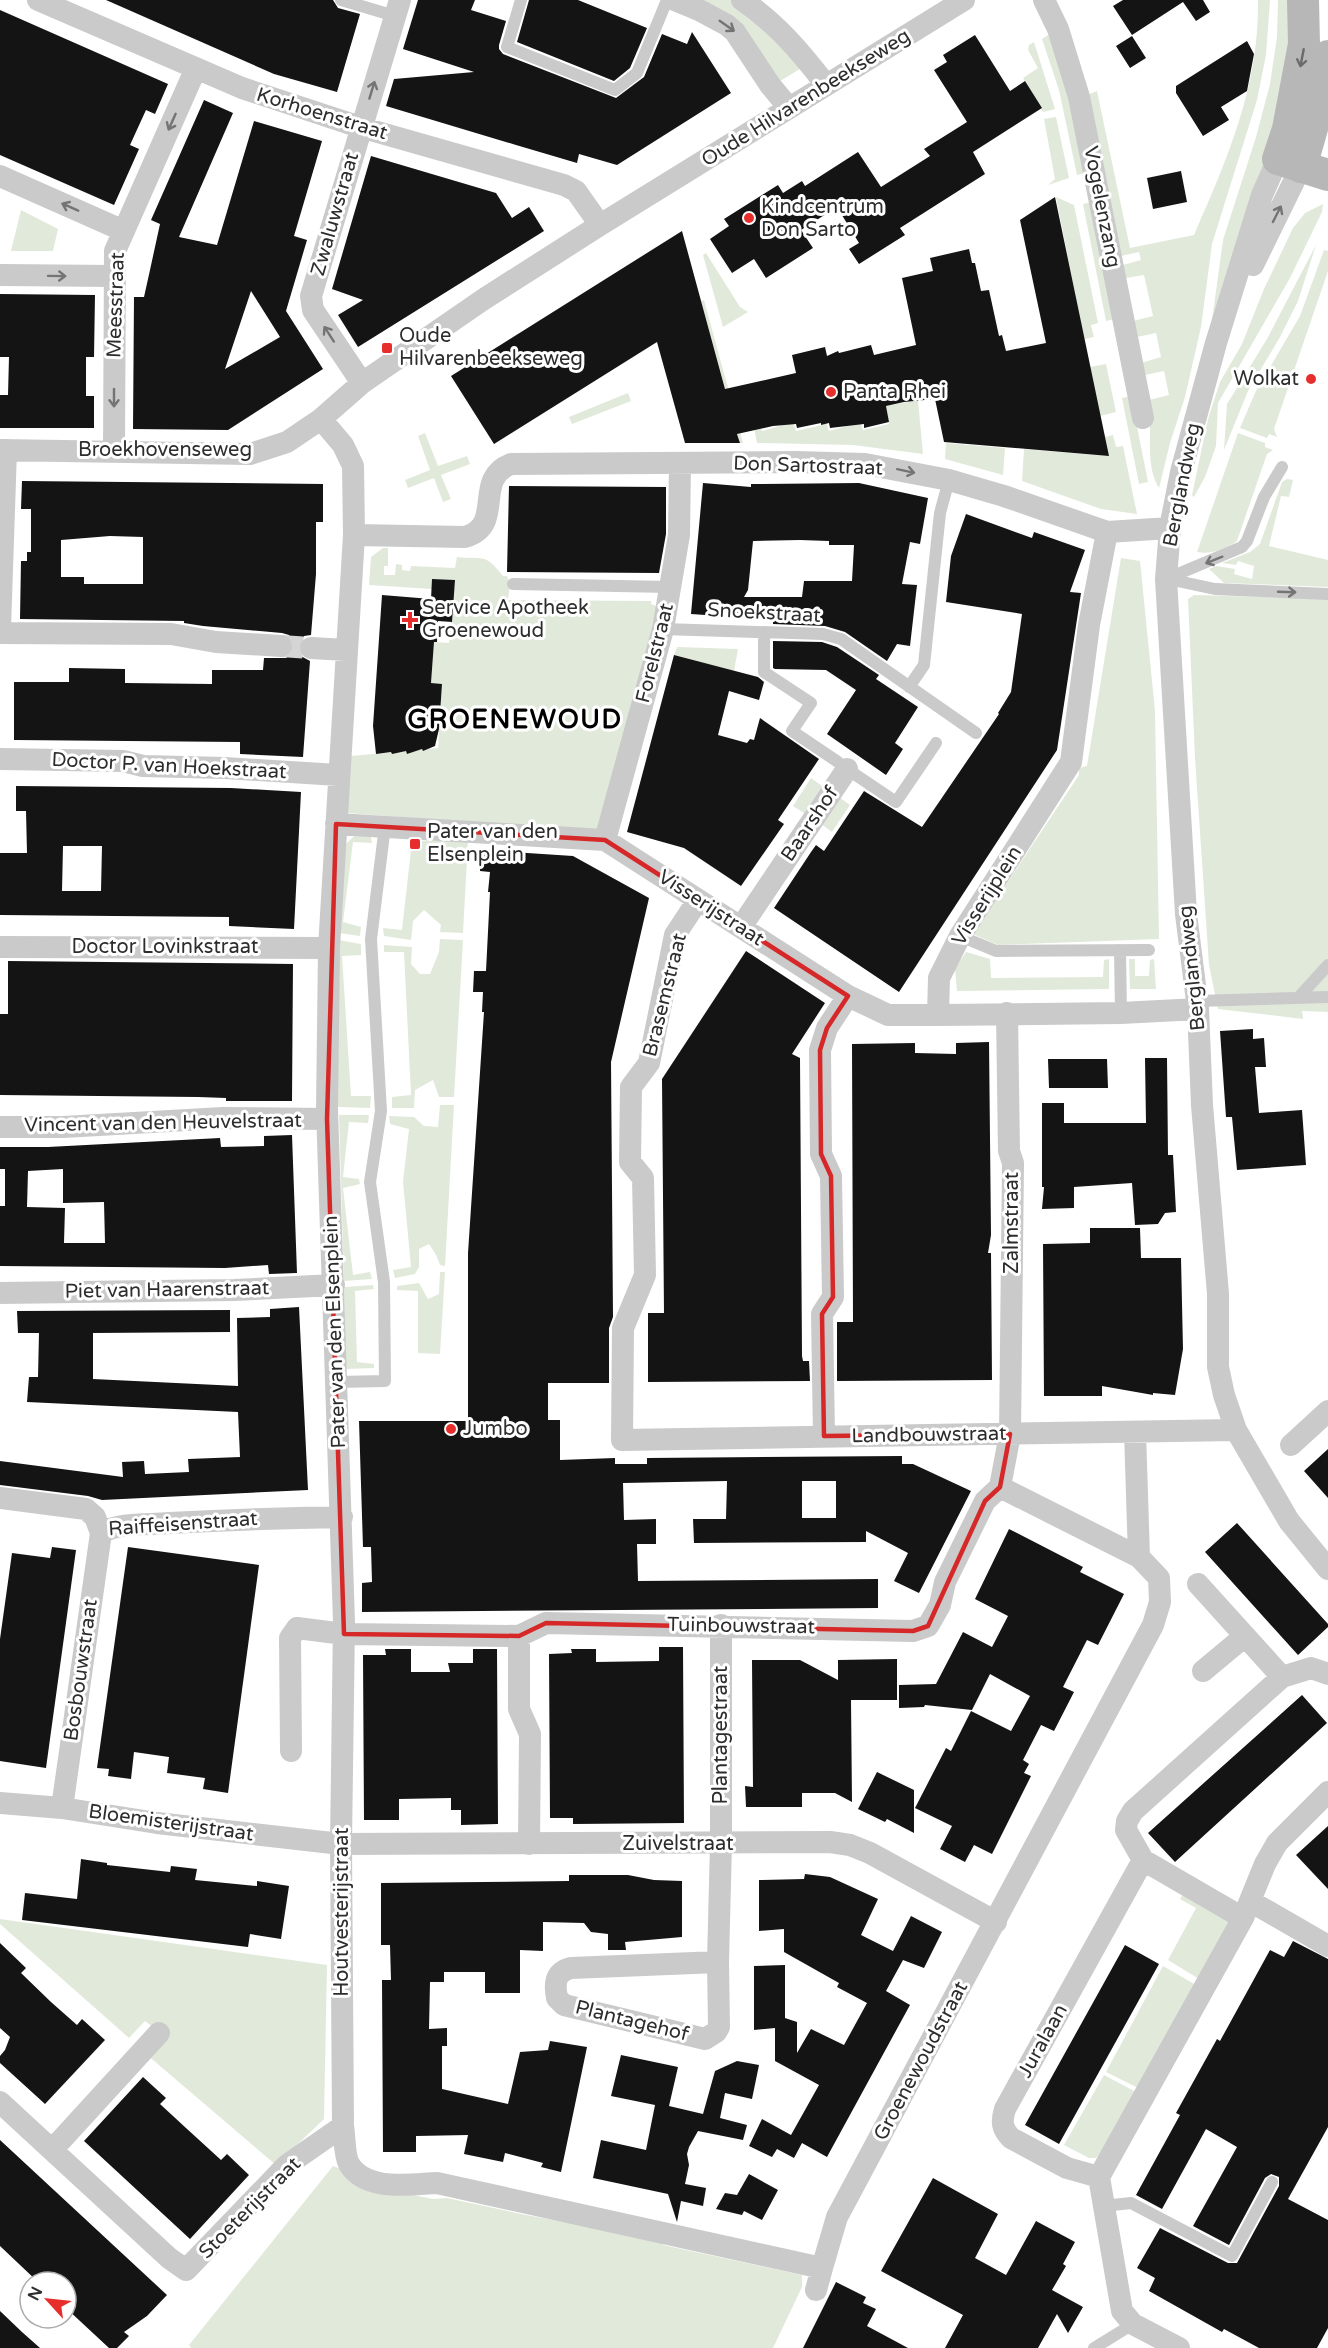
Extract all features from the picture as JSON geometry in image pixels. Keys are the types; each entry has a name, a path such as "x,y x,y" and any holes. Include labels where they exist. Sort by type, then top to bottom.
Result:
{"street":[{"name":"Korhoenstraat","path":"38,0 242,88 360,127 564,185 576,191 600,225"},
{"path":"675,0 718,20 735,32 770,85 789,108"},
{"path":"742,0 787,36 826,85"},
{"name":"Oude Hilvarenbeekseweg","path":"321,419 362,383 484,299 964,0"},
{"name":"Vogelenzang","path":"1044,0 1058,29 1079,97 1143,418"},
{"path":"1303,0 1304,44 1288,129 1307,169"},
{"name":"Zwaluwstraat","path":"362,383 313,310 311,296 397,8"},
{"path":"1307,169 1328,56"},
{"name":"Meesstraat","path":"114,451 115,251 196,69"},
{"name":"Berglandweg","path":"1307,169 1262,195 1216,343 1181,472 1170,528 1166,579 1186,914 1197,1005 1202,1105 1218,1294 1218,1367 1224,1395 1236,1430 1289,1521 1328,1569"},
{"path":"0,176 124,231"},
{"path":"0,275 114,276"},
{"name":"Broekhovenseweg","path":"3,450 250,454 287,442 321,419"},
{"name":"Pater van den Elsenplein","path":"321,419 343,445 352,466 354,535 329,948 327,1119 342,1517"},
{"path":"3,450 0,631 171,634 216,642 282,645"},
{"name":"Don Sartostraat","path":"354,535 465,537 476,534 482,527 489,509 492,479 499,469 511,465 796,462 865,464 949,480 1004,496 1107,532 1170,528"},
{"name":"Forelstraat","path":"605,840 663,628 679,535 680,463"},
{"name":"Visserijplein","path":"938,1015 939,978 960,936 1071,762 1089,625 1107,532"},
{"path":"311,648 346,650"},
{"name":"Doctor P. van Hoekstraat","path":"0,759 123,761 143,766 338,775"},
{"name":"Baarshof","path":"741,927 842,766"},
{"path":"336,824 384,826"},
{"name":"Visserijstraat","path":"384,826 605,840 848,996 888,1015 938,1015"},
{"name":"Brasemstraat","path":"622,1440 623,1328 645,1275 643,1178 630,1162 631,1087 649,1063 675,935 698,900"},
{"name":"Doctor Lovinkstraat","path":"0,947 329,948"},
{"path":"824,1436 822,1314 833,1297 831,1176 821,1154 820,1050 827,1028 848,996"},
{"path":"938,1015 1121,1013 1197,1005"},
{"name":"Zalmstraat","path":"1007,1013 1009,1152 1013,1163 1011,1434"},
{"name":"Vincent van den Heuvelstraat","path":"0,1127 63,1127 223,1118 327,1119"},
{"name":"Piet van Haarenstraat","path":"0,1293 229,1290 334,1285"},
{"path":"1291,1445 1328,1411"},
{"name":"Landbouwstraat","path":"622,1440 1236,1430"},
{"path":"1000,1487 1139,1557 1135,1432"},
{"name":"Tuinbouwstraat","path":"344,1634 519,1636 546,1623 721,1625 913,1631 928,1626 940,1605 945,1582 985,1501 1000,1487 1011,1434"},
{"name":"Raiffeisenstraat","path":"0,1498 86,1509 95,1517 101,1533 110,1528 149,1524 258,1518 342,1517"},
{"name":"Houtvesterijstraat","path":"342,1517 344,1634 341,1844 343,2126 349,2163 368,2181 394,2184 437,2183 822,2268"},
{"name":"Bosbouwstraat","path":"62,1808 101,1533"},
{"name":"Groenewoudstraat","path":"816,2290 837,2217 1153,1625 1160,1602 1159,1578 1139,1557"},
{"path":"1198,1584 1282,1677"},
{"name":"Plantagestraat","path":"721,1625 721,1844"},
{"path":"291,1751 290,1638 297,1628 344,1634"},
{"path":"519,1636 519,1708 530,1734 529,1844"},
{"path":"1203,1671 1245,1636"},
{"path":"1328,1674 1311,1668 1282,1677 1132,1811 1126,1830 1143,1860 1328,1946"},
{"path":"1179,2348 1133,2324 1122,2311 1099,2177 1247,1909 1265,1864 1277,1843 1328,1792"},
{"name":"Bloemisterijstraat","path":"0,1803 62,1808 157,1823 341,1844"},
{"name":"Zuivelstraat","path":"341,1844 830,1842 850,1845 870,1853 996,1922"},
{"name":"Plantagehof","path":"718,1962 571,1968 562,1970 556,1977 555,1988 557,1998 564,2005 705,2039 716,2032 719,2027 721,1844"},
{"name":"Juralaan","path":"1099,2177 1067,2169 1011,2138 1006,2133 1002,2120 1005,2109 1143,1860"},
{"path":"52,2150 159,2033"},
{"name":"Stoeterijstraat","path":"0,2102 170,2258 186,2270 287,2164 343,2126"}],"lane":[{"path":"341,0 397,8"},
{"path":"521,0 507,47 615,90 637,73 667,0"},
{"path":"1166,579 1242,548 1247,541 1264,497 1282,467"},
{"path":"909,687 924,665 940,513 949,480"},
{"path":"1166,579 1215,589 1328,594"},
{"path":"513,584 670,587"},
{"name":"Snoekstraat","path":"663,628 822,634 840,639 976,733"},
{"name":"Baarshof","path":"764,632 764,672 811,703 792,731 896,802 936,743"},
{"path":"337,1382 385,1381 384,1282 370,1182 381,1111 371,939 384,826"},
{"path":"960,936 996,951 1149,950"},
{"path":"1120,950 1121,1013"},
{"path":"1298,998 1328,965"},
{"path":"1197,1005 1328,997"},
{"path":"1103,2206 1131,2203 1232,2256 1272,2182"},
{"path":"1094,2348 1133,2324"}],"highlighted area":[{"path":"336,824 605,840 848,996 827,1028 820,1050 821,1154 831,1176 833,1297 822,1314 824,1436 1010,1434 1000,1487 985,1501 928,1626 913,1631 546,1623 519,1636 344,1634 327,1119"}],"green space":[{"path":"691,0 731,0 803,67 777,83"},
{"path":"1258,0 1270,0 1266,55 1257,100 1212,244 1201,327 1185,397 1159,488 1154,479 1150,457 1149,400 1169,395 1164,371 1145,375 1141,363 1161,357 1156,333 1137,337 1133,321 1153,316 1144,275 1126,278 1123,265 1141,260 1139,252 1121,256 1087,95 1097,91 1130,248 1194,235 1229,149 1247,92 1257,32"},
{"path":"1278,0 1294,0 1284,86 1263,170 1210,335 1223,240 1256,137 1270,84 1277,37"},
{"path":"1048,35 1059,58 1086,173 1077,175 1059,90 1042,39"},
{"path":"1034,42 1055,109 1043,112 1023,78 1038,68 1028,50 1029,45"},
{"path":"1056,117 1069,178 1048,185 1055,179 1044,119"},
{"path":"1056,197 1074,205 1098,323 1091,325 1094,337 1084,339"},
{"path":"1092,202 1115,319 1106,321 1083,204"},
{"path":"1323,204 1322,212 1290,278 1218,403 1216,446 1205,477 1194,497 1192,495 1208,419 1220,382 1242,344 1264,289 1293,228 1305,213"},
{"path":"21,210 58,229 53,251 11,251"},
{"path":"1316,245 1298,301 1248,391 1224,450 1227,404 1267,339"},
{"path":"1324,250 1328,251 1328,271 1274,429 1277,437 1269,434 1267,438 1240,428 1255,393 1300,316"},
{"path":"706,253 740,307 748,312 723,327 703,255"},
{"path":"704,300 743,443 740,443 701,301"},
{"path":"1106,364 1116,412 1100,416 1090,367"},
{"path":"628,393 631,401 572,424 569,417"},
{"path":"1131,396 1148,482 1139,484 1122,398"},
{"path":"918,400 923,454 853,445 757,443 753,423 759,422 762,431 793,422 796,431 826,422 829,431 860,421 863,430 889,424 886,406"},
{"path":"425,433 438,466 467,456 470,464 441,475 451,499 443,502 434,478 408,488 405,480 430,470 418,436"},
{"path":"1238,433 1265,443 1265,447 1273,450 1267,454 1237,541 1218,551 1197,552"},
{"path":"1113,435 1116,447 1123,446 1137,514 1101,509 1022,481 1024,449 1108,456 1105,437"},
{"path":"946,443 1005,448 1003,475 945,459"},
{"path":"1287,479 1293,480 1289,497 1281,496 1269,546 1328,560 1328,587 1224,583 1209,569 1216,566 1235,569 1234,574 1252,579 1254,566 1238,561 1236,565 1222,563 1250,552 1260,544 1282,482"},
{"path":"383,548 388,548 388,566 384,566 384,575 395,575 396,564 402,565 402,570 410,571 411,566 455,568 457,557 478,558 492,563 503,576 507,576 510,584 508,600 651,601 651,604 661,608 598,832 347,813 351,756 438,748 442,684 431,683 434,642 449,643 455,581 433,579 432,589 369,585 371,557"},
{"path":"1121,558 1140,561 1155,711 1159,939 998,945 973,934 1079,775 1079,768 1087,766"},
{"path":"1194,595 1328,599 1328,1012 1302,1011 1303,1019 1218,1009 1209,965 1195,758 1188,599"},
{"path":"677,647 738,649 734,671 674,655"},
{"path":"811,778 822,786 804,813 793,806"},
{"path":"839,797 850,805 832,832 821,824"},
{"path":"355,835 371,837 372,843 353,842 343,922 361,927 360,936 339,933 345,845"},
{"path":"412,841 468,841 463,933 440,932 441,925 424,910 413,921 411,940 384,936 383,928 402,930"},
{"path":"440,939 463,940 454,1097 439,1097 433,1080 415,1090 414,1108 392,1108 392,1097 411,1095 404,952 384,952 384,945 412,947 411,964 420,974 430,974 439,952"},
{"path":"338,940 361,944 361,955 342,956 351,1096 371,1096 370,1108 338,1107"},
{"path":"966,952 990,959 991,978 1103,977 1104,960 1109,959 1109,989 957,991 955,969"},
{"path":"1129,959 1135,959 1135,976 1149,976 1150,960 1154,959 1156,989 1130,989"},
{"path":"440,1105 454,1105 445,1266 440,1265 429,1244 419,1249 419,1267 415,1274 395,1278 393,1270 411,1267 403,1182 409,1129 390,1124 389,1116 414,1117 424,1126 438,1127"},
{"path":"339,1115 369,1115 368,1123 349,1122 343,1177 359,1179 360,1184 343,1188 353,1275 370,1272 372,1279 344,1281"},
{"path":"440,1272 445,1272 440,1354 418,1353 418,1291 397,1290 397,1286 419,1283 428,1299 439,1294"},
{"path":"373,1285 374,1289 355,1291 357,1362 374,1364 374,1368 345,1369 344,1287"},
{"path":"1183,1894 1230,1920 1199,1979 1168,1960 1196,1908 1180,1899"},
{"path":"0,1919 327,1965 324,2119 276,2165 146,2054 163,2035 145,2021 129,2038 0,1924"},
{"path":"1163,1966 1196,1985 1138,2088 1106,2072"},
{"path":"1104,2075 1136,2092 1102,2152 1096,2158 1089,2158 1064,2145"},
{"path":"333,2166 404,2193 433,2199 447,2198 664,2240 663,2245 802,2275 802,2287 773,2348 191,2348 189,2345"}],"building":[{"path":"106,0 333,0 338,8 360,14 337,92 274,74"},
{"path":"418,0 475,0 471,10 506,21 499,45 503,54 616,98 644,77 662,34 687,44 692,32 731,93 617,165 579,154 577,163 516,145 386,106 394,79 474,72 403,49"},
{"path":"529,0 578,0 647,28 630,68 614,81 517,42"},
{"path":"1123,0 1203,0 1210,12 1196,21 1183,2 1132,35 1113,6"},
{"path":"0,10 168,84 155,114 146,110 130,145 139,149 114,205 0,155"},
{"path":"975,35 1010,91 1025,81 1042,108 973,152 985,174 900,228 905,235 859,264 849,249 859,243 837,207 801,230 813,248 766,278 754,259 732,273 710,239 729,226 724,219 778,185 783,193 802,181 805,186 858,152 881,187 930,156 924,149 967,122 934,70 947,62 943,55"},
{"path":"1132,36 1146,58 1130,68 1116,46"},
{"path":"1247,41 1254,54 1247,91 1221,107 1229,120 1203,136 1176,93 1176,86"},
{"path":"204,100 233,113 179,237 217,245 254,121 322,141 294,236 307,240 286,311 323,369 228,430 133,429 134,297 144,297 150,270 160,224 151,220","holes":["251,291 280,337 225,369"]},
{"path":"371,156 496,193 512,218 529,207 544,231 358,347 338,315 363,300 332,289"},
{"path":"1181,171 1187,202 1153,209 1147,178"},
{"path":"1055,197 1109,456 944,442 935,399 886,406 889,422 864,428 864,424 830,428 829,423 821,425 821,423 797,428 796,424 773,426 737,434 740,443 685,443 657,342 494,444 451,376 682,231 725,389 796,373 792,355 825,347 827,356 838,351 839,353 871,345 874,355 916,345 902,278 933,271 930,258 969,249 972,263 975,263 981,291 989,290 999,336 1002,335 1006,351 1046,343 1020,220"},
{"path":"0,294 95,295 94,357 86,357 86,396 94,396 94,428 0,428 0,395 8,395 9,357 0,357"},
{"path":"22,481 323,484 323,522 316,522 316,574 311,635 304,636 298,647 299,655 310,661 303,757 240,754 240,742 14,740 14,682 69,682 69,668 125,669 125,683 212,684 212,670 263,670 264,658 286,658 293,653 294,646 289,635 282,633 203,626 184,623 184,621 20,619 21,561 27,561 27,552 31,552 31,509 21,509","holes":["110,536 143,537 143,584 84,584 84,577 61,577 61,540"]},
{"path":"703,483 751,487 751,484 859,483 928,498 920,544 910,542 902,584 917,585 910,646 897,644 887,661 845,632 825,626 773,624 773,622 749,618 691,614","holes":["753,541 829,541 829,545 854,545 852,581 804,581 802,597 744,597 748,590"]},
{"path":"509,486 666,487 666,534 659,573 507,572"},
{"path":"966,514 1032,538 1034,532 1085,550 1070,592 1081,593 1057,750 899,992 774,908 816,845 824,851 864,791 922,827 999,714 1011,692 1022,614 946,602 951,556"},
{"path":"432,579 455,580 452,622 438,621 437,642 434,642 431,683 442,684 439,729 435,746 407,754 406,751 376,754 373,726 382,595 431,599"},
{"path":"773,641 822,642 837,647 879,675 876,679 918,707 895,743 903,749 886,775 827,734 856,690 826,670 773,668"},
{"path":"674,655 758,677 764,682 759,700 729,691 718,735 747,743 750,739 754,740 760,718 819,759 778,820 784,824 741,886 684,848 627,832"},
{"path":"16,786 231,788 301,792 294,929 229,926 229,917 0,915 0,853 27,853 26,811 16,811","holes":["63,846 102,846 101,891 62,891"]},
{"path":"481,850 573,856 649,898 611,1062 613,1317 609,1328 609,1383 548,1383 548,1420 560,1420 560,1460 615,1458 615,1464 647,1464 647,1458 902,1456 902,1464 913,1464 971,1491 919,1593 894,1581 908,1553 866,1531 866,1542 694,1543 693,1519 726,1519 727,1481 623,1483 624,1520 656,1519 656,1544 637,1544 638,1581 878,1579 878,1608 362,1612 362,1583 372,1582 371,1547 363,1547 359,1421 468,1421 468,1253 484,1012 482,1012 483,992 473,992 474,971 486,971 490,892 488,892 490,872 480,871","holes":["802,1481 836,1481 836,1518 802,1518"]},
{"path":"746,951 825,1003 792,1054 800,1058 802,1356 803,1361 809,1361 810,1381 648,1382 648,1313 664,1313 662,1079"},
{"path":"8,961 293,964 292,1101 226,1101 226,1098 198,1097 0,1095 0,1014 8,1014"},
{"path":"1253,1029 1253,1039 1264,1038 1266,1067 1255,1067 1259,1113 1302,1110 1306,1165 1237,1170 1232,1117 1226,1117 1220,1031"},
{"path":"989,1042 991,1235 988,1253 991,1253 992,1380 837,1381 837,1322 853,1322 852,1044 915,1043 915,1053 956,1054 956,1043"},
{"path":"1145,1058 1167,1058 1168,1155 1173,1155 1176,1212 1165,1213 1158,1224 1135,1225 1132,1183 1074,1187 1074,1208 1042,1209 1044,1187 1042,1187 1042,1103 1064,1103 1064,1123 1146,1123"},
{"path":"1048,1059 1107,1059 1108,1088 1049,1088"},
{"path":"292,1135 297,1273 269,1274 268,1265 225,1268 0,1266 0,1206 5,1206 5,1169 0,1169 0,1147 48,1147 220,1138 221,1147 264,1146 264,1136","holes":["63,1169 63,1203 104,1202 105,1243 64,1243 65,1208 27,1207 28,1171"]},
{"path":"1090,1228 1140,1228 1141,1258 1181,1258 1183,1349 1175,1395 1153,1393 1153,1395 1102,1386 1102,1396 1044,1396 1043,1244 1090,1243"},
{"path":"299,1307 308,1490 102,1500 88,1496 0,1485 0,1461 123,1477 122,1462 144,1461 145,1474 189,1472 188,1459 240,1457 238,1412 27,1402 29,1377 38,1377 39,1333 18,1333 17,1311 230,1310 230,1332 93,1333 93,1379 238,1386 237,1318 270,1317 270,1309"},
{"path":"1328,1449 1328,1498 1304,1471"},
{"path":"1237,1523 1328,1624 1328,1627 1298,1655 1205,1552"},
{"path":"1009,1529 1083,1567 1080,1572 1124,1594 1098,1645 1087,1640 1063,1687 1074,1692 1054,1731 1041,1725 1023,1760 1029,1764 1024,1773 1031,1776 992,1854 974,1845 965,1862 940,1849 952,1826 915,1808 946,1748 951,1751 971,1711 1011,1731 1030,1696 990,1674 972,1710 925,1705 924,1707 899,1708 899,1685 936,1684 963,1632 992,1647 1008,1616 975,1599"},
{"path":"52,1547 76,1550 46,1768 0,1761 0,1639 12,1553 50,1558"},
{"path":"128,1547 259,1565 228,1793 203,1789 205,1778 167,1773 169,1757 134,1752 131,1779 108,1776 109,1769 97,1768"},
{"path":"659,1647 683,1647 684,1823 573,1824 573,1818 550,1818 549,1654 572,1653 571,1649 596,1649 596,1662 659,1661"},
{"path":"385,1649 411,1649 411,1672 450,1672 448,1663 473,1663 473,1649 497,1649 498,1824 461,1825 461,1810 451,1810 451,1798 399,1799 399,1820 364,1820 363,1655 386,1655"},
{"path":"897,1659 897,1700 851,1700 852,1802 835,1793 802,1793 802,1807 746,1807 745,1786 753,1787 752,1660 800,1660 838,1680 838,1660"},
{"path":"1302,1695 1327,1723 1175,1862 1148,1833"},
{"path":"877,1772 914,1790 914,1833 887,1819 885,1822 858,1809"},
{"path":"1328,1826 1328,1889 1296,1855"},
{"path":"81,1859 107,1863 107,1865 170,1872 171,1866 197,1869 195,1880 257,1886 257,1881 289,1886 281,1939 250,1934 248,1947 22,1920 25,1893 77,1899"},
{"path":"805,1874 830,1877 878,1899 861,1935 893,1951 911,1916 942,1932 924,1968 903,1960 886,1991 910,2005 827,2157 802,2143 794,2158 777,2149 772,2157 749,2146 762,2119 791,2135 819,2085 775,2061 775,2028 754,2030 754,1966 785,1965 785,2018 797,2022 797,2053 811,2029 844,2045 867,2003 837,1987 839,1983 784,1952 784,1929 759,1931 759,1880 804,1879"},
{"path":"569,1875 628,1875 654,1880 682,1881 682,1937 625,1942 626,1950 608,1950 608,1934 591,1932 584,1923 543,1922 543,1951 520,1950 520,1993 485,1993 485,1972 444,1972 444,1982 430,1982 429,2029 447,2028 447,2046 442,2046 442,2089 508,2104 520,2052 548,2050 550,2041 587,2047 561,2172 541,2167 543,2163 505,2153 503,2162 464,2154 468,2135 416,2136 416,2152 383,2152 382,1980 391,1980 390,1945 381,1945 381,1883 569,1881"},
{"path":"1293,1941 1328,1959 1328,2127 1288,2199 1328,2220 1328,2328 1317,2348 1259,2348 1224,2329 1222,2332 1149,2291 1155,2278 1137,2268 1160,2228 1228,2263 1237,2263 1279,2186 1279,2177 1271,2174 1265,2178 1229,2245 1193,2226 1237,2147 1206,2129 1162,2209 1136,2195 1180,2115 1176,2113 1217,2039 1220,2041 1270,1950 1284,1957"},
{"path":"0,1943 26,1968 21,1973 51,2002 77,2025 82,2019 105,2040 45,2104 0,2063 0,2056 10,2037 0,2028"},
{"path":"1125,1945 1159,1964 1059,2144 1025,2125"},
{"path":"621,2055 678,2067 669,2106 703,2114 715,2071 737,2061 759,2065 752,2099 725,2093 720,2118 747,2125 743,2140 698,2131 689,2147 687,2154 689,2165 685,2184 706,2188 703,2206 681,2201 677,2222 668,2194 593,2178 601,2140 646,2150 655,2105 611,2096"},
{"path":"143,2077 166,2098 160,2104 221,2160 227,2154 249,2175 190,2239 84,2141"},
{"path":"0,2140 167,2295 147,2316 124,2332 129,2336 117,2348 109,2348 78,2319 78,2270 25,2270 0,2246"},
{"path":"749,2174 778,2190 762,2220 744,2211 742,2215 716,2209 725,2193 737,2195"},
{"path":"933,2178 998,2214 975,2258 1006,2275 1036,2221 1075,2242 1063,2264 1066,2266 1052,2290 1083,2307 1068,2333 1057,2314 1038,2348 945,2348 963,2315 881,2271"},
{"path":"836,2282 866,2297 863,2303 876,2309 867,2326 908,2348 803,2348"},
{"path":"0,2311 40,2348 0,2348"}],"tunnel":[{"path":"281,646 311,648"}],"place":[{"name":"Kindcentrum Don Sarto","path":"749,218"},
{"name":"Oude Hilvarenbeekseweg","path":"387,348"},
{"name":"Wolkat","path":"1311,379"},
{"name":"Panta Rhei","path":"831,392"},
{"name":"Service Apotheek Groenewoud","path":"410,620"},
{"name":"Pater van den Elsenplein","path":"415,844"},
{"name":"Jumbo","path":"451,1429"}],"district":[{"name":"GROENEWOUD","path":"515,719"}]}
